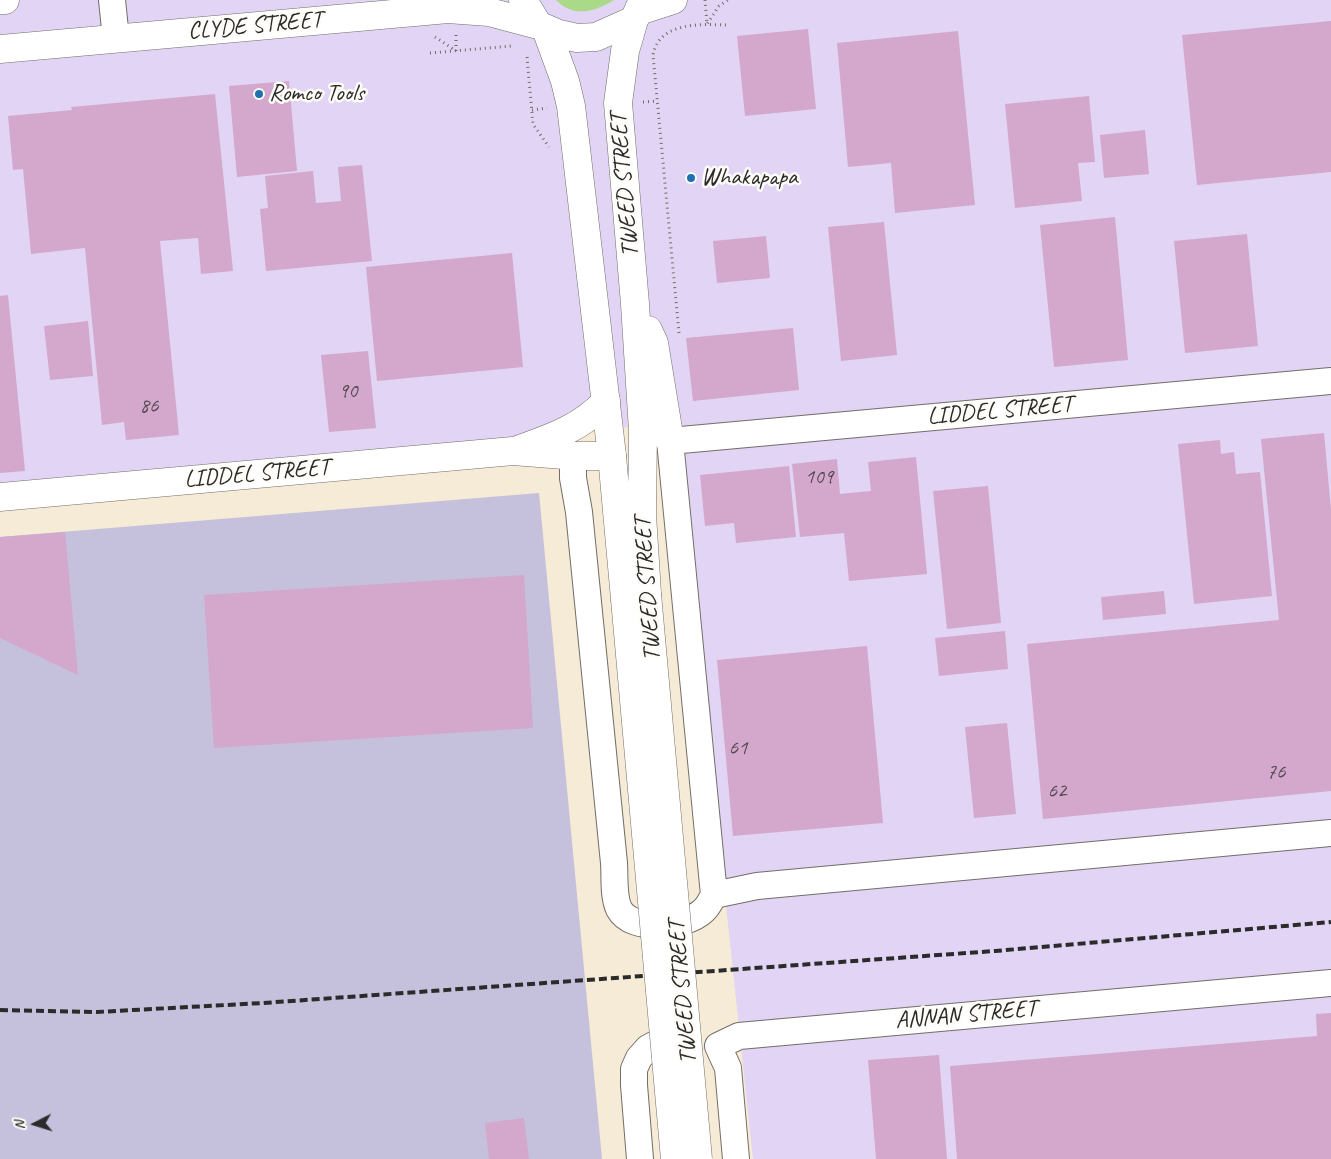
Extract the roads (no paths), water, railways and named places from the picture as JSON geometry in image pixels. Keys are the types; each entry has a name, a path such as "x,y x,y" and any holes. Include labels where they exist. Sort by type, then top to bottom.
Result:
{"main road":[{"path":"0,0 5,0"},
{"path":"523,0 542,27"},
{"name":"CLYDE STREET","path":"0,49 448,9 489,12 542,27 559,34 577,38 596,37 638,10 673,0"},
{"name":"TWEED STREET","path":"638,10 625,51 618,103 635,304 643,431 642,514 636,596 675,1159"},
{"name":"TWEED STREET","path":"542,27 565,81 571,106 612,456 636,596 698,1159"},
{"path":"635,304 654,343 670,441"},
{"path":"612,456 622,436 626,420 626,350 635,304"},
{"name":"LIDDEL STREET","path":"514,451 578,424 589,418 606,401"},
{"name":"LIDDEL STREET","path":"0,497 514,451 573,456 612,456"}],"street":[{"path":"112,0 116,38"},
{"name":"LIDDEL STREET","path":"670,441 1331,381"},
{"path":"573,456 572,478 579,512 616,899 620,910 629,920 642,924 668,925 688,920 703,911 714,895 670,441"},
{"path":"714,895 757,886 1331,834"},
{"name":"ANNAN STREET","path":"718,1046 739,1036 1331,983"},
{"path":"640,1159 634,1085 634,1070 639,1058 648,1048 661,1041 693,1038 708,1040 718,1046 728,1068 736,1159"}],"railway":[{"path":"0,1010 97,1012 263,1003 995,951 1331,922"}],"place":[{"name":"Romco Tools","path":"259,94"},
{"name":"Whakapapa","path":"691,178"}]}
